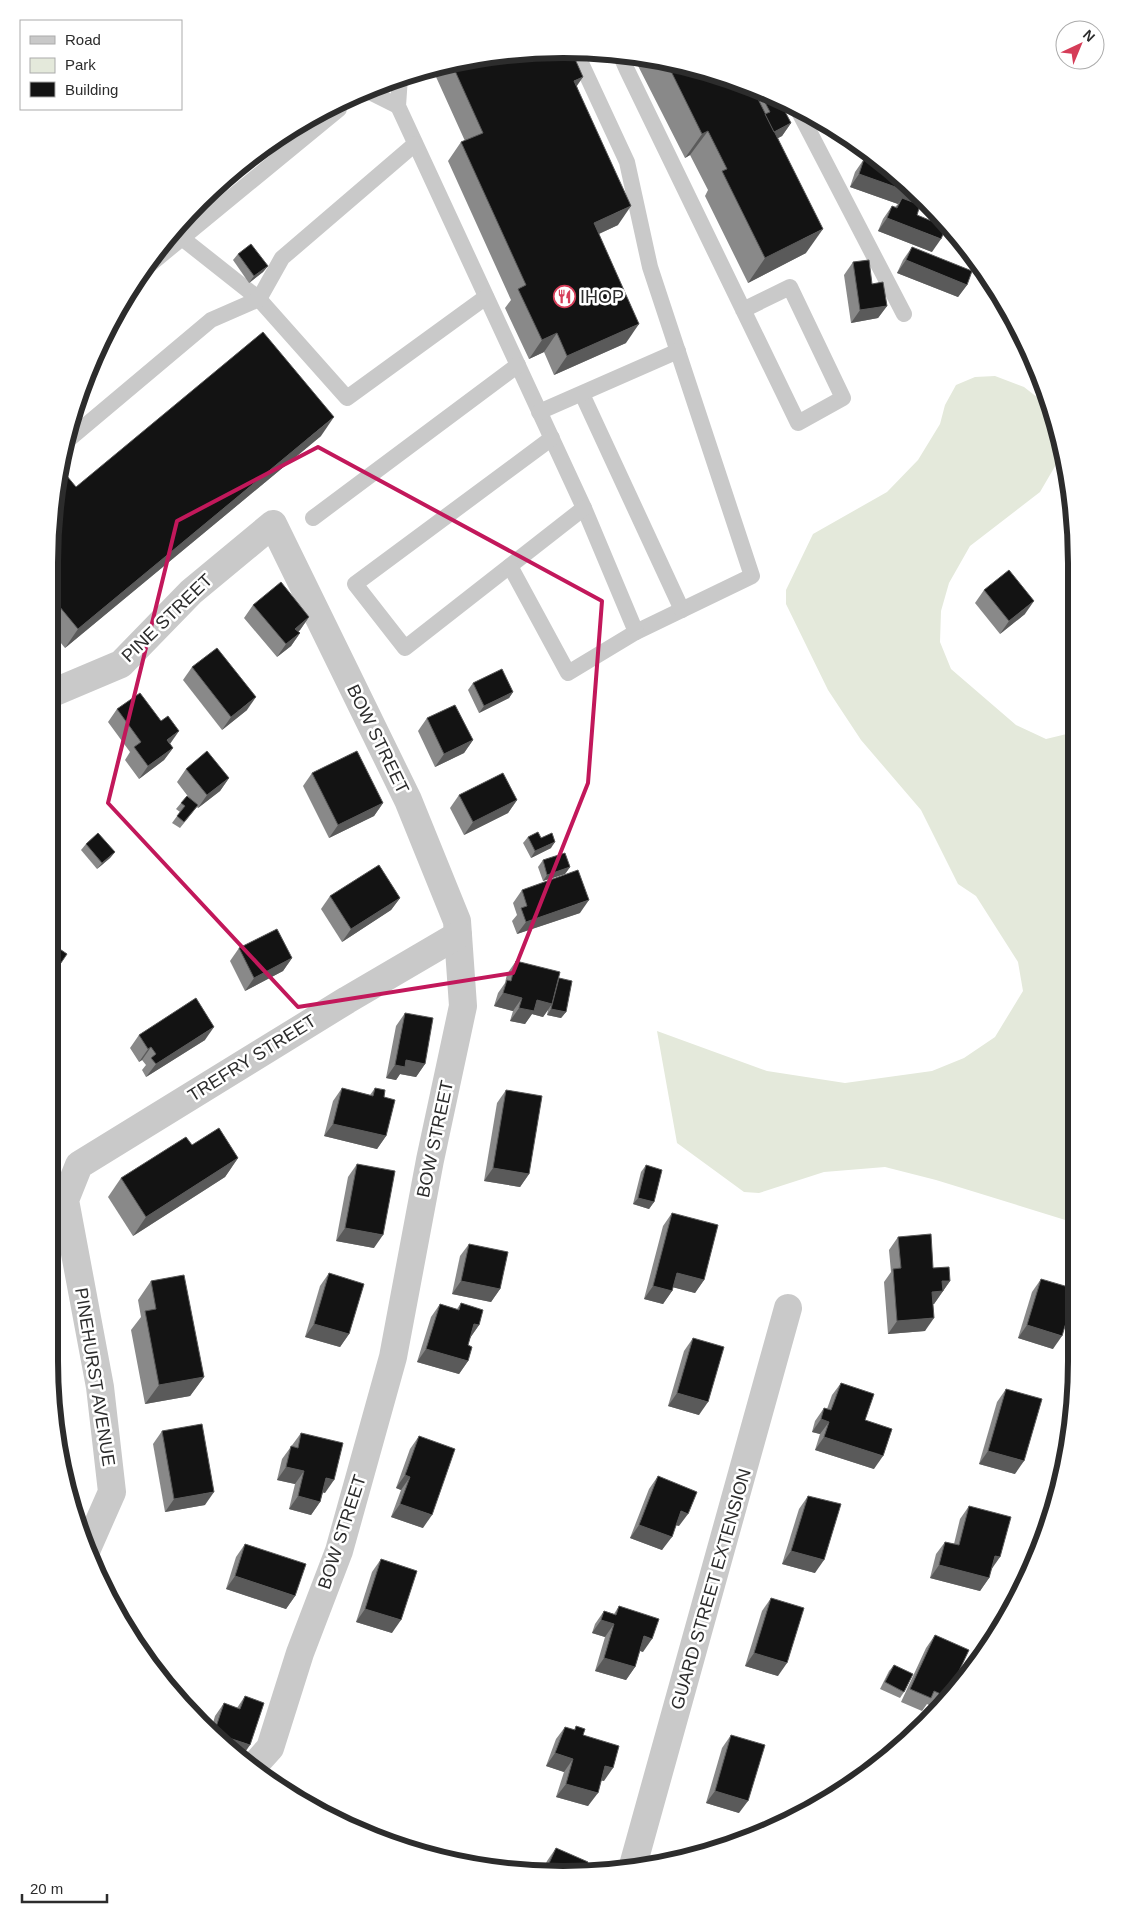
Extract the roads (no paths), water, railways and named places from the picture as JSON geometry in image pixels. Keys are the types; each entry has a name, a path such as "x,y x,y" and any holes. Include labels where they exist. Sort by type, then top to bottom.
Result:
{"street":[{"name":"PINE STREET","path":"58,691 121,664 190,592 273,524"},
{"name":"BOW STREET","path":"256,1763 270,1748 300,1652 339,1551 393,1358 430,1160 463,1006 457,921 408,800 273,524"},
{"name":"TREFRY STREET","path":"65,1200 79,1165 346,1000 458,934"},
{"name":"PINEHURST AVENUE","path":"65,1200 100,1387 112,1492 90,1541"},
{"name":"GUARD STREET EXTENSION","path":"634,1861 788,1308"}],"lane":[{"path":"510,566 568,672 636,632 752,576 650,267 627,162 579,58"},
{"path":"624,62 743,310 798,423 843,398 790,287 743,310"},
{"path":"400,84 398,106 584,508 636,632"},
{"path":"374,94 398,106"},
{"path":"182,231 332,114"},
{"path":"801,118 904,314"},
{"path":"74,435 211,320 259,299 282,258 415,144"},
{"path":"178,236 259,299 347,398 486,297"},
{"path":"539,412 678,351"},
{"path":"313,518 518,365"},
{"path":"582,394 682,610"},
{"path":"552,438 355,584 405,648 584,508"}],"place":[{"name":"IHOP","path":"564,297"}]}
